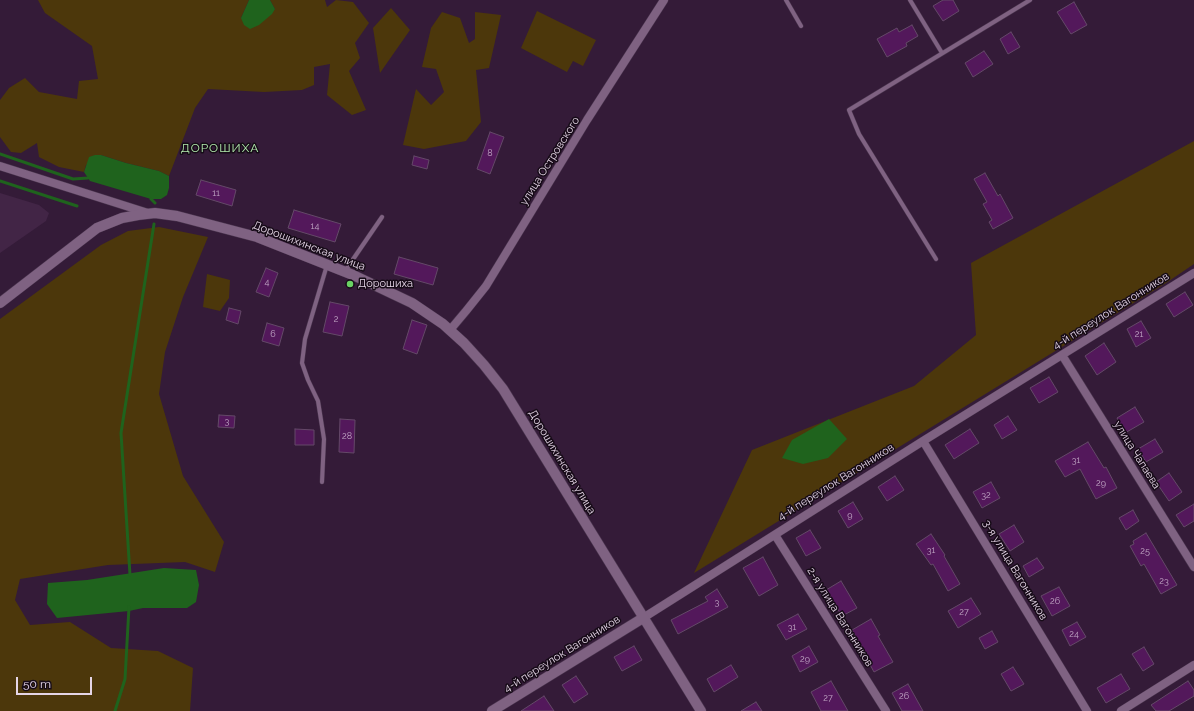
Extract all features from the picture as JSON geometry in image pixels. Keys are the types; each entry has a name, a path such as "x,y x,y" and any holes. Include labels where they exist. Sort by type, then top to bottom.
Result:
{"street":[{"name":"улица Островского","path":"450,330 486,286 584,126 664,0"},
{"name":"Дорошихинская улица","path":"0,166 149,213 177,216 257,237 344,271 405,298 420,307 450,330 478,358 503,390 701,711"},
{"path":"0,302 97,228 122,218 149,213"},
{"name":"4-й переулок Вагонников","path":"492,711 504,708 643,618 923,441 1194,273"},
{"name":"улица Чапаева","path":"1062,355 1194,567"},
{"name":"3-я улица Вагонников","path":"923,441 1088,711"},
{"name":"2-я улица Вагонников","path":"775,535 886,711"},
{"path":"1121,711 1194,665"}],"lane":[{"path":"786,0 801,26"},
{"path":"910,0 942,53"},
{"path":"936,259 859,134 849,110 1028,0"},
{"path":"344,271 382,217"},
{"path":"322,482 324,439 318,401 302,363 306,339 327,264"}],"shaded area":[{"path":"38,0 249,0 241,18 275,9 270,0 325,0 327,7 336,0 353,2 369,23 355,43 360,58 349,71 366,110 352,115 327,95 330,64 314,67 314,85 302,90 264,92 208,89 195,108 169,176 159,171 101,155 86,165 84,172 59,167 39,157 37,143 21,153 11,152 0,137 0,100 9,88 25,78 39,92 77,99 79,81 98,79 92,46 45,13"},
{"path":"249,0 270,0 275,9 272,14 259,25 250,29 244,25 241,18"},
{"path":"391,8 410,30 380,73 373,28"},
{"path":"537,11 596,40 583,66 573,61 567,72 521,48"},
{"path":"442,12 460,18 469,43 475,39 475,12 501,15 489,68 476,70 481,122 466,141 424,149 403,145 416,89 431,105 444,92 436,69 422,67 431,28"},
{"path":"1194,141 1194,264 1166,283 694,573 752,450 914,386 976,335 971,263"},
{"path":"101,155 159,171 169,176 169,188 167,195 161,199 151,199 90,181 84,172 89,157"},
{"path":"0,193 39,205 49,213 46,221 0,253"},
{"path":"159,227 208,237 183,297 165,352 159,394 183,476 224,542 215,572 185,562 108,565 20,579 15,600 30,625 70,622 111,648 158,651 193,668 190,711 0,711 0,319 101,245 128,231"},
{"path":"207,274 230,280 229,298 220,311 203,307"},
{"path":"829,419 847,439 828,458 803,464 782,458 792,440"},
{"path":"164,568 196,570 199,585 196,602 187,608 143,608 129,611 57,618 47,604 48,583 87,580"}],"building":[{"path":"943,0 953,0 959,11 943,21 933,6"},
{"path":"1074,2 1087,25 1071,34 1057,12"},
{"path":"912,25 918,36 906,43 907,46 887,57 877,39 897,28 899,32"},
{"path":"1011,32 1020,47 1008,54 1000,39"},
{"path":"984,51 993,64 973,77 965,63"},
{"path":"490,132 504,137 490,174 477,169"},
{"path":"414,156 429,160 427,169 412,165"},
{"path":"985,173 998,196 1000,194 1013,218 993,229 989,222 992,220 983,204 987,202 974,179"},
{"path":"201,180 236,190 232,206 196,195"},
{"path":"294,210 341,224 335,242 288,228"},
{"path":"399,257 438,268 433,285 394,274"},
{"path":"266,268 278,273 269,297 256,292"},
{"path":"1185,292 1193,305 1174,317 1166,304"},
{"path":"330,302 349,306 342,336 323,332"},
{"path":"229,308 241,311 238,324 226,320"},
{"path":"412,320 427,325 417,354 403,349"},
{"path":"1141,321 1151,338 1136,347 1127,329"},
{"path":"267,323 284,328 279,346 262,341"},
{"path":"1104,343 1116,362 1097,375 1085,356"},
{"path":"1049,377 1058,392 1039,403 1030,388"},
{"path":"1135,407 1144,422 1125,433 1117,418"},
{"path":"219,415 235,416 234,428 218,427"},
{"path":"1008,416 1017,430 1002,439 994,425"},
{"path":"340,419 355,420 354,453 339,452"},
{"path":"295,429 314,430 314,445 295,445"},
{"path":"970,429 979,443 954,459 945,445"},
{"path":"1155,439 1163,452 1146,462 1138,449"},
{"path":"1088,442 1104,468 1106,467 1117,488 1096,499 1080,469 1065,477 1055,461"},
{"path":"1169,473 1182,492 1169,501 1156,482"},
{"path":"895,476 904,490 887,501 878,487"},
{"path":"991,482 1000,498 982,508 973,492"},
{"path":"853,502 863,519 848,528 838,511"},
{"path":"1194,504 1194,521 1184,527 1176,515"},
{"path":"1133,510 1139,521 1126,530 1119,518"},
{"path":"1014,525 1024,542 1010,551 999,534"},
{"path":"810,530 821,548 806,556 796,538"},
{"path":"1146,533 1177,585 1161,594 1144,564 1141,566 1130,546 1134,544 1133,541"},
{"path":"931,534 945,555 944,556 960,584 948,591 933,564 931,565 916,544"},
{"path":"763,557 778,585 759,596 743,568"},
{"path":"1037,558 1044,568 1029,577 1023,566"},
{"path":"841,581 857,608 842,616 826,590"},
{"path":"1059,587 1070,606 1052,616 1041,596"},
{"path":"717,589 728,607 678,634 671,620 708,601 705,597"},
{"path":"971,598 981,614 958,628 948,611"},
{"path":"798,614 807,629 786,640 777,625"},
{"path":"871,619 880,635 878,636 893,662 874,672 852,630"},
{"path":"1077,622 1086,637 1070,646 1062,630"},
{"path":"992,631 998,642 985,649 979,638"},
{"path":"634,646 642,660 622,671 614,657"},
{"path":"809,646 818,662 800,672 792,656"},
{"path":"1144,647 1154,664 1143,671 1132,654"},
{"path":"731,665 738,677 714,692 707,679"},
{"path":"1013,667 1024,684 1011,691 1001,674"},
{"path":"1121,674 1130,689 1106,703 1097,688"},
{"path":"576,676 588,694 574,703 562,685"},
{"path":"831,681 848,711 821,711 811,692"},
{"path":"1188,681 1194,690 1194,696 1169,711 1156,711 1151,705"},
{"path":"908,684 923,711 902,711 892,693"},
{"path":"544,696 554,711 521,711"},
{"path":"756,702 762,711 741,711"}],"waterway":[{"path":"0,154 73,179 88,178"},
{"path":"0,181 77,206"},
{"path":"151,199 155,203"},
{"path":"130,575 121,433 154,224"},
{"path":"115,711 125,679 129,607"}],"place":[{"name":"Дорошиха","path":"350,284"}],"district":[{"name":"ДОРОШИХА","path":"220,148"}]}
